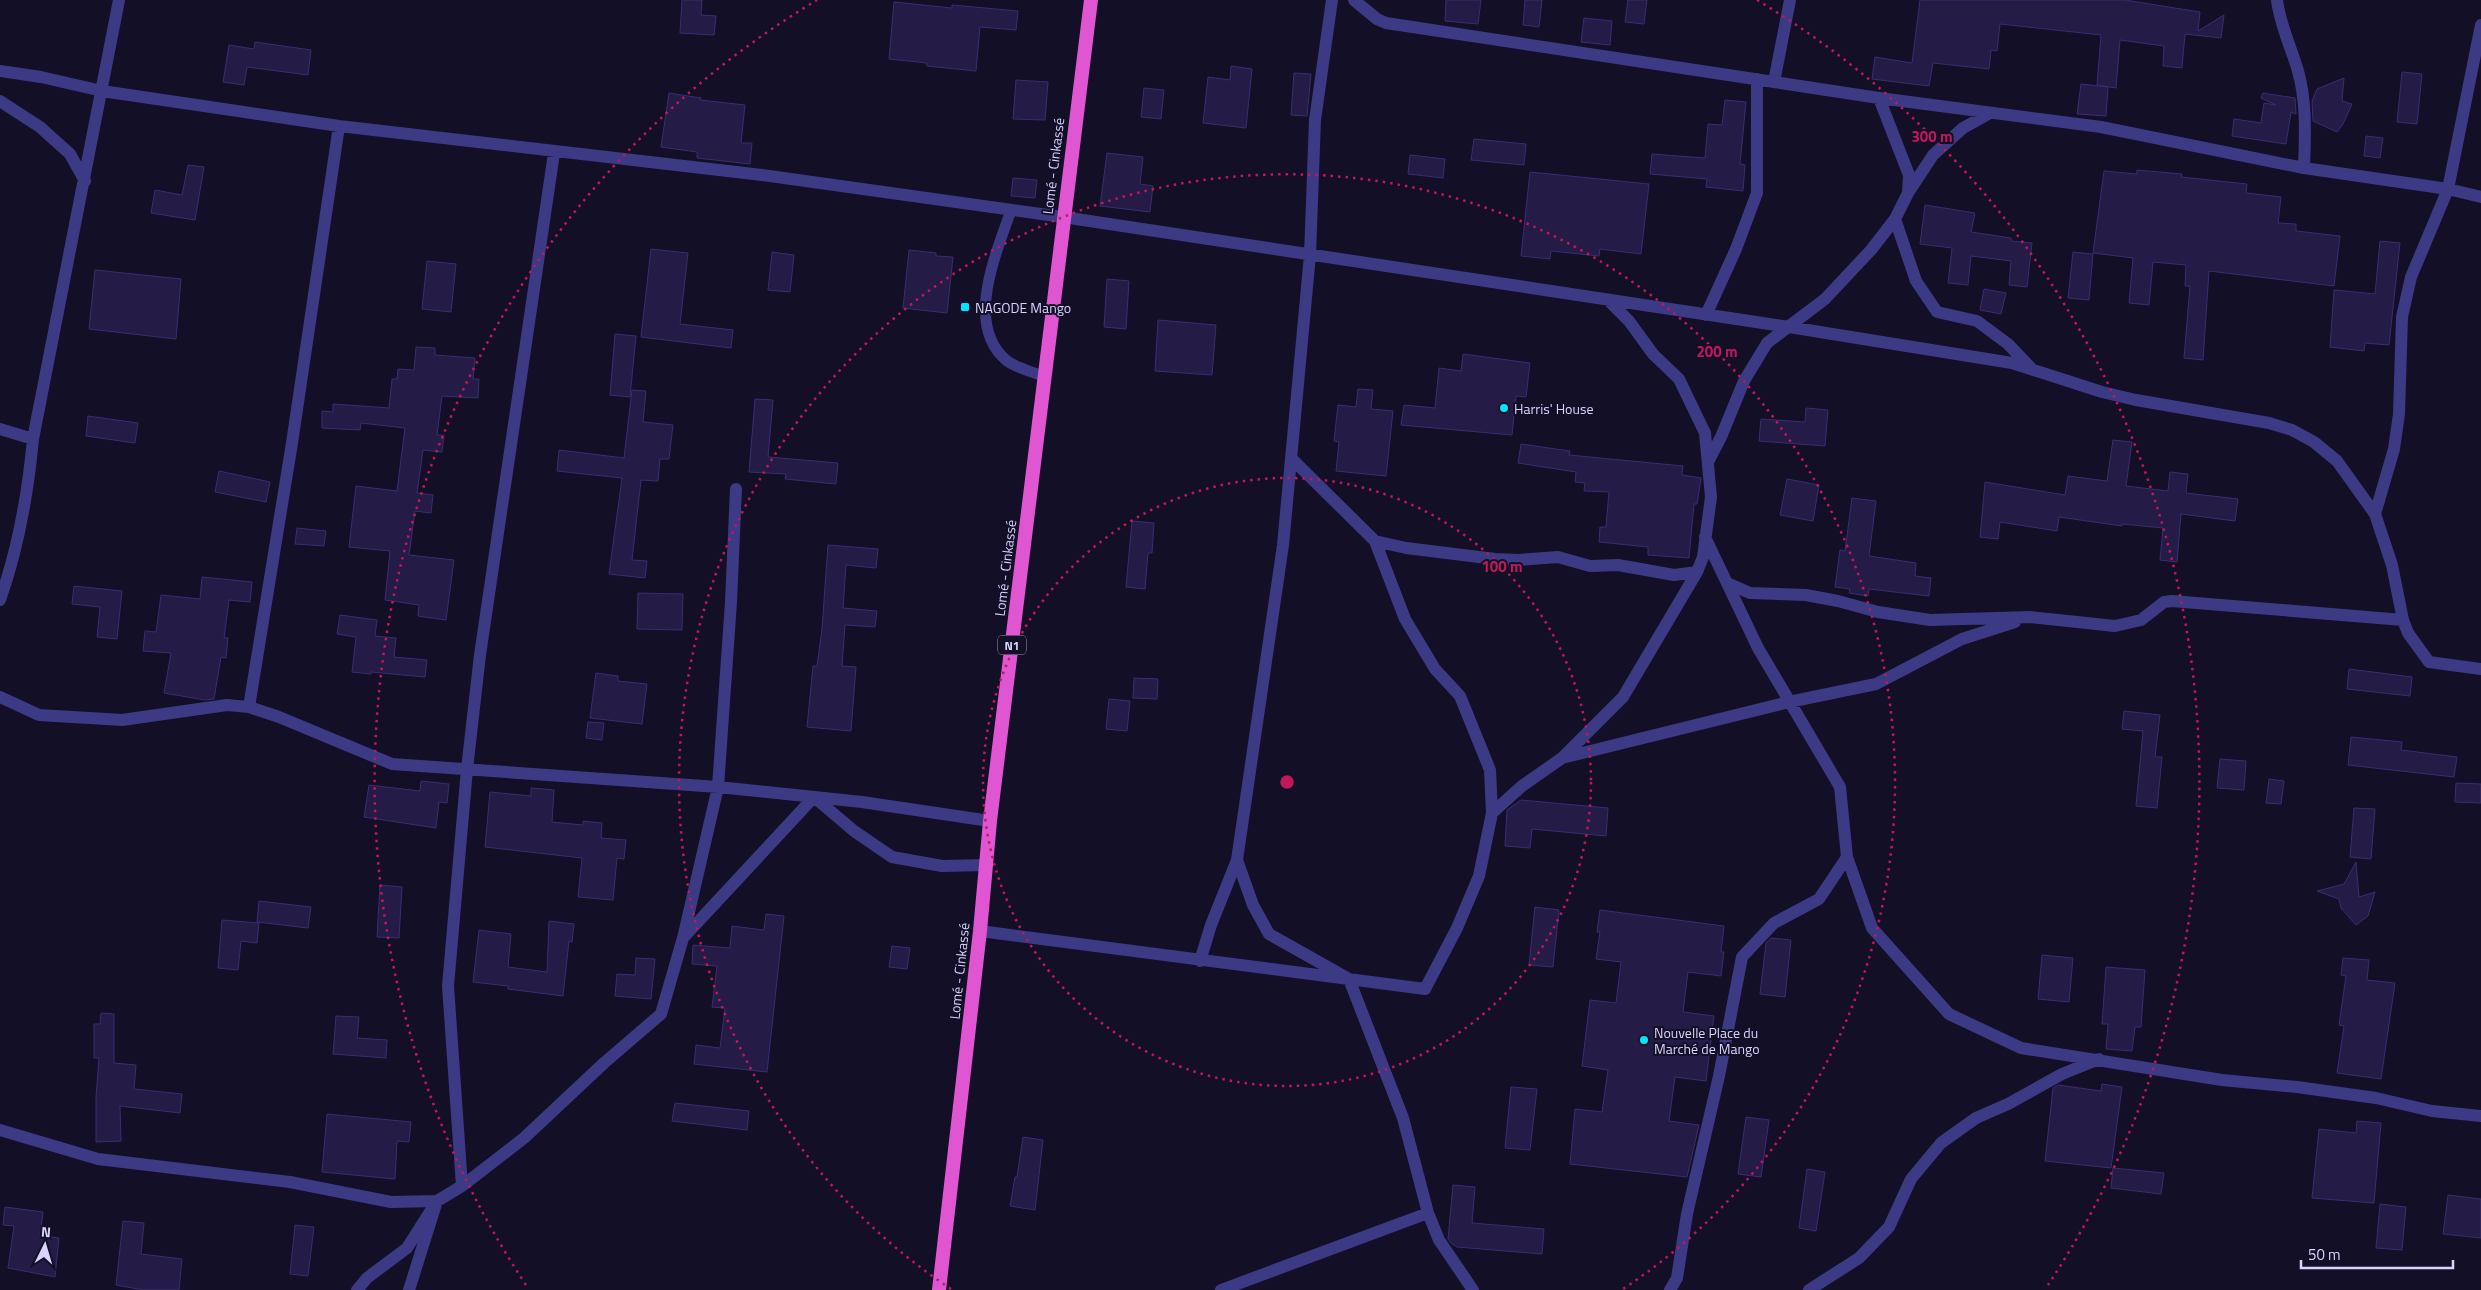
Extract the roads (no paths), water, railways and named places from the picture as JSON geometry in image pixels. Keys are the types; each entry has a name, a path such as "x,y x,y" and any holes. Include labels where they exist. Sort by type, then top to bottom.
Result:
{"highway":[{"name":"Lomé - Cinkassé","path":"939,1290 980,931 990,821 1091,0"}],"street":[{"path":"0,600 9,574 30,472 33,439 120,0"},
{"path":"1200,961 1211,925 1237,860 1283,545 1310,255 1315,120 1332,0"},
{"path":"1354,0 1386,23 1879,98 2101,127 2304,168 2448,190 2481,197"},
{"path":"1774,82 1790,0"},
{"path":"2278,0 2283,30 2298,72 2306,120 2304,168"},
{"path":"2375,514 2395,440 2399,414 2402,318 2411,277 2448,190 2481,25"},
{"path":"0,71 41,77 102,91 339,126 554,153 762,175 1063,217 1610,302 1789,327 2032,368 2102,392 2136,400 2269,422 2292,430 2314,442 2336,461 2375,514 2390,557 2403,620 2408,633 2429,662 2481,669"},
{"path":"1706,315 1736,249 1757,193 1757,79"},
{"path":"1879,98 1909,175 1908,193"},
{"path":"0,101 40,127 70,154 85,180"},
{"path":"1708,462 1755,360 1767,343 1825,299 1871,250 1895,219 1908,193 1933,155 1963,128 1990,113"},
{"path":"249,707 292,443 339,126"},
{"path":"462,1186 448,986 467,769 480,655 554,153"},
{"path":"1895,219 1916,281 1937,312 1977,321 2008,344 2032,368"},
{"path":"1492,813 1522,786 1562,758 1623,697 1704,557 1711,497 1705,433 1679,379 1653,354 1628,321 1610,302"},
{"path":"0,429 33,439"},
{"path":"980,931 1425,989 1457,928 1479,876 1492,813 1490,770 1475,728 1460,696 1435,669 1405,619 1375,541 1291,458"},
{"path":"357,1290 367,1278 407,1248 437,1201 462,1186 524,1138 604,1063 661,1014 684,938 718,787 731,602 736,489"},
{"path":"1705,537 1758,648 1840,787 1847,857 1872,928 1949,1014 2020,1048 2100,1059 2222,1080 2298,1087 2376,1098 2432,1111 2481,1116"},
{"path":"1375,541 1406,548 1495,559 1518,560 1558,557 1590,566 1618,565 1674,575 1697,572"},
{"path":"1727,583 1750,592 1806,595 1838,600 1878,612 1930,620 2030,617 2115,626 2141,620 2164,602 2172,601 2403,620"},
{"path":"1562,758 1789,702 1876,684 1962,639 2030,617"},
{"path":"0,697 38,715 122,720 227,705 249,707 279,717 392,764 718,787 814,797 990,821"},
{"path":"814,797 854,831 892,857 942,866 986,865"},
{"path":"684,938 814,797"},
{"path":"1670,1290 1677,1278 1687,1214 1719,1076 1742,957 1774,923 1819,899 1847,857"},
{"path":"1237,860 1253,905 1269,934 1349,979 1403,1118 1428,1213 1439,1240 1473,1290"},
{"path":"1809,1290 1859,1258 1889,1228 1911,1179 1941,1142 1976,1118 2008,1104 2062,1074 2100,1059"},
{"path":"0,1130 98,1158 290,1182 391,1202 437,1201"},
{"path":"409,1290 437,1201"},
{"path":"1221,1290 1428,1213"}],"lane":[{"path":"1011,210 986,291 985,316 991,339 1006,361 1045,377"}],"place":[{"name":"NAGODE Mango","path":"965,307"},
{"name":"Harris' House","path":"1504,408"},
{"name":"Nouvelle Place du Marché de Mango","path":"1644,1040"}]}
